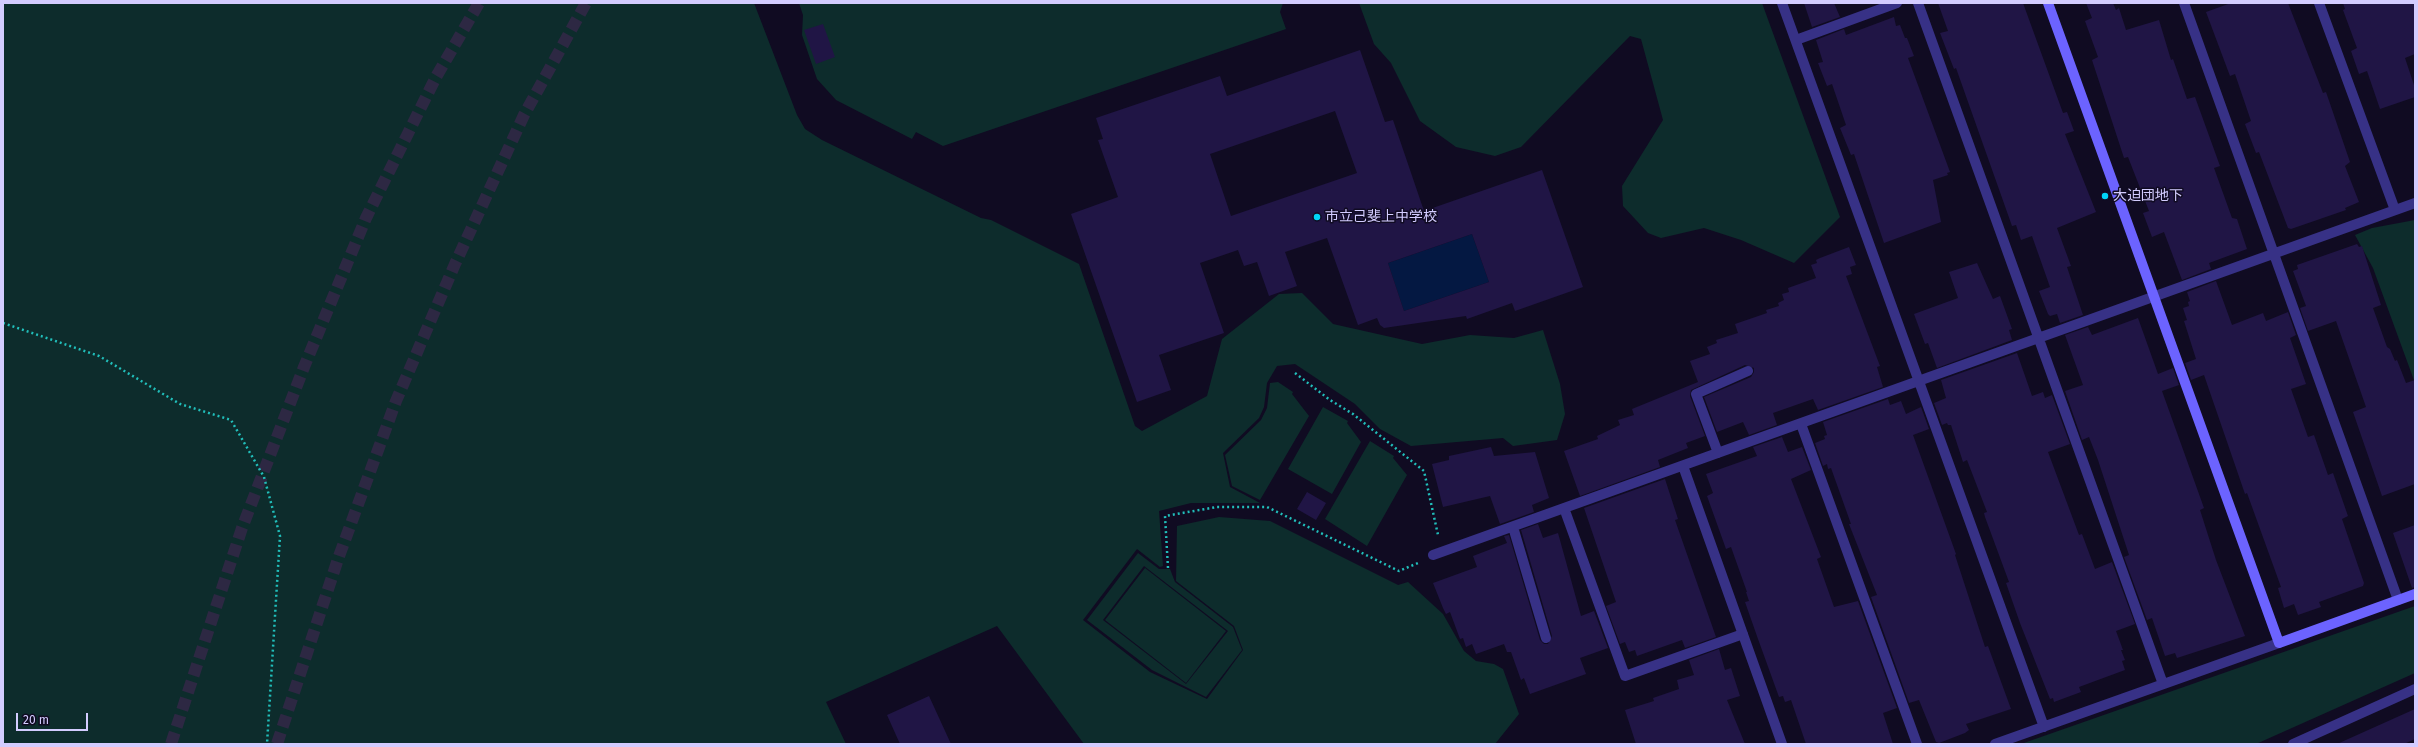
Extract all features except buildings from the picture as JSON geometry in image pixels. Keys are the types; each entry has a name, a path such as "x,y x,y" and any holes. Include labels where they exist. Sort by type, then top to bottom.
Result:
{"street":[{"path":"1782,3 2044,726"},
{"path":"1796,40 1897,3"},
{"path":"1918,3 2037,339 2162,684"},
{"path":"2048,3 2279,643"},
{"path":"2184,3 2398,600"},
{"path":"2320,3 2395,210"},
{"path":"1432,555 1920,382 2415,202"},
{"path":"1718,453 1696,394 1748,371"},
{"path":"1801,424 1917,744"},
{"path":"1683,466 1782,744"},
{"path":"1564,508 1625,676 1744,634"},
{"path":"1513,526 1546,638"},
{"path":"1995,744 2415,594"},
{"path":"2293,744 2310,741 2415,689"}],"path":[{"path":"3,323 99,356 180,404 231,420 264,477 280,536 267,744"},
{"path":"1295,373 1330,400 1353,414 1424,471 1437,531 1444,551"},
{"path":"1168,568 1165,516 1217,507 1267,507 1399,571 1432,555"}],"green space":[{"path":"3,3 754,3 797,115 805,129 822,140 981,218 991,220 1079,264 1135,426 1142,431 1207,396 1222,339 1279,294 1302,293 1333,324 1422,344 1470,335 1514,338 1543,330 1560,384 1565,414 1557,440 1513,446 1503,438 1411,446 1380,429 1355,404 1295,364 1277,366 1267,383 1264,407 1259,418 1223,453 1230,487 1260,503 1191,503 1159,511 1163,566 1160,567 1137,549 1083,620 1150,672 1207,699 1243,650 1234,626 1176,581 1177,526 1219,517 1270,521 1398,585 1408,582 1443,614 1464,651 1476,661 1494,664 1503,669 1519,714 1495,744 1084,744 997,626 826,702 846,744 3,744"},
{"path":"799,3 1283,3 1280,12 1286,29 943,146 916,132 912,139 836,100 817,79 802,35 803,15"},
{"path":"1359,3 1762,3 1840,217 1794,263 1741,240 1704,228 1661,238 1648,233 1623,206 1622,186 1663,120 1641,39 1630,36 1521,147 1495,156 1456,147 1420,121 1391,63 1374,44"},
{"path":"2415,220 2415,383 2373,268 2355,235 2372,228"},
{"path":"1278,382 1293,392 1292,394 1309,416 1260,500 1232,486 1225,455 1261,420 1267,408 1270,383"},
{"path":"1323,407 1348,421 1347,423 1361,442 1332,494 1288,469"},
{"path":"1370,441 1394,456 1393,458 1407,475 1367,546 1325,519"},
{"path":"1138,553 1159,569 1170,569 1175,582 1233,627 1242,650 1206,697 1152,670 1087,620","holes":["1144,566 1228,631 1186,684 1103,620"]},
{"path":"1145,568 1226,631 1186,683 1105,620"},
{"path":"2415,606 2415,673 2256,744 2021,744"}],"water":[{"path":"1472,234 1489,282 1404,311 1388,263"}],"tunnel":[{"path":"171,744 242,528 304,367 366,218 436,77 479,3"},
{"path":"277,744 338,559 396,401 455,264 524,115 586,3"}],"place":[{"name":"大迫団地下","path":"2105,196"},
{"name":"市立己斐上中学校","path":"1317,217"}]}
